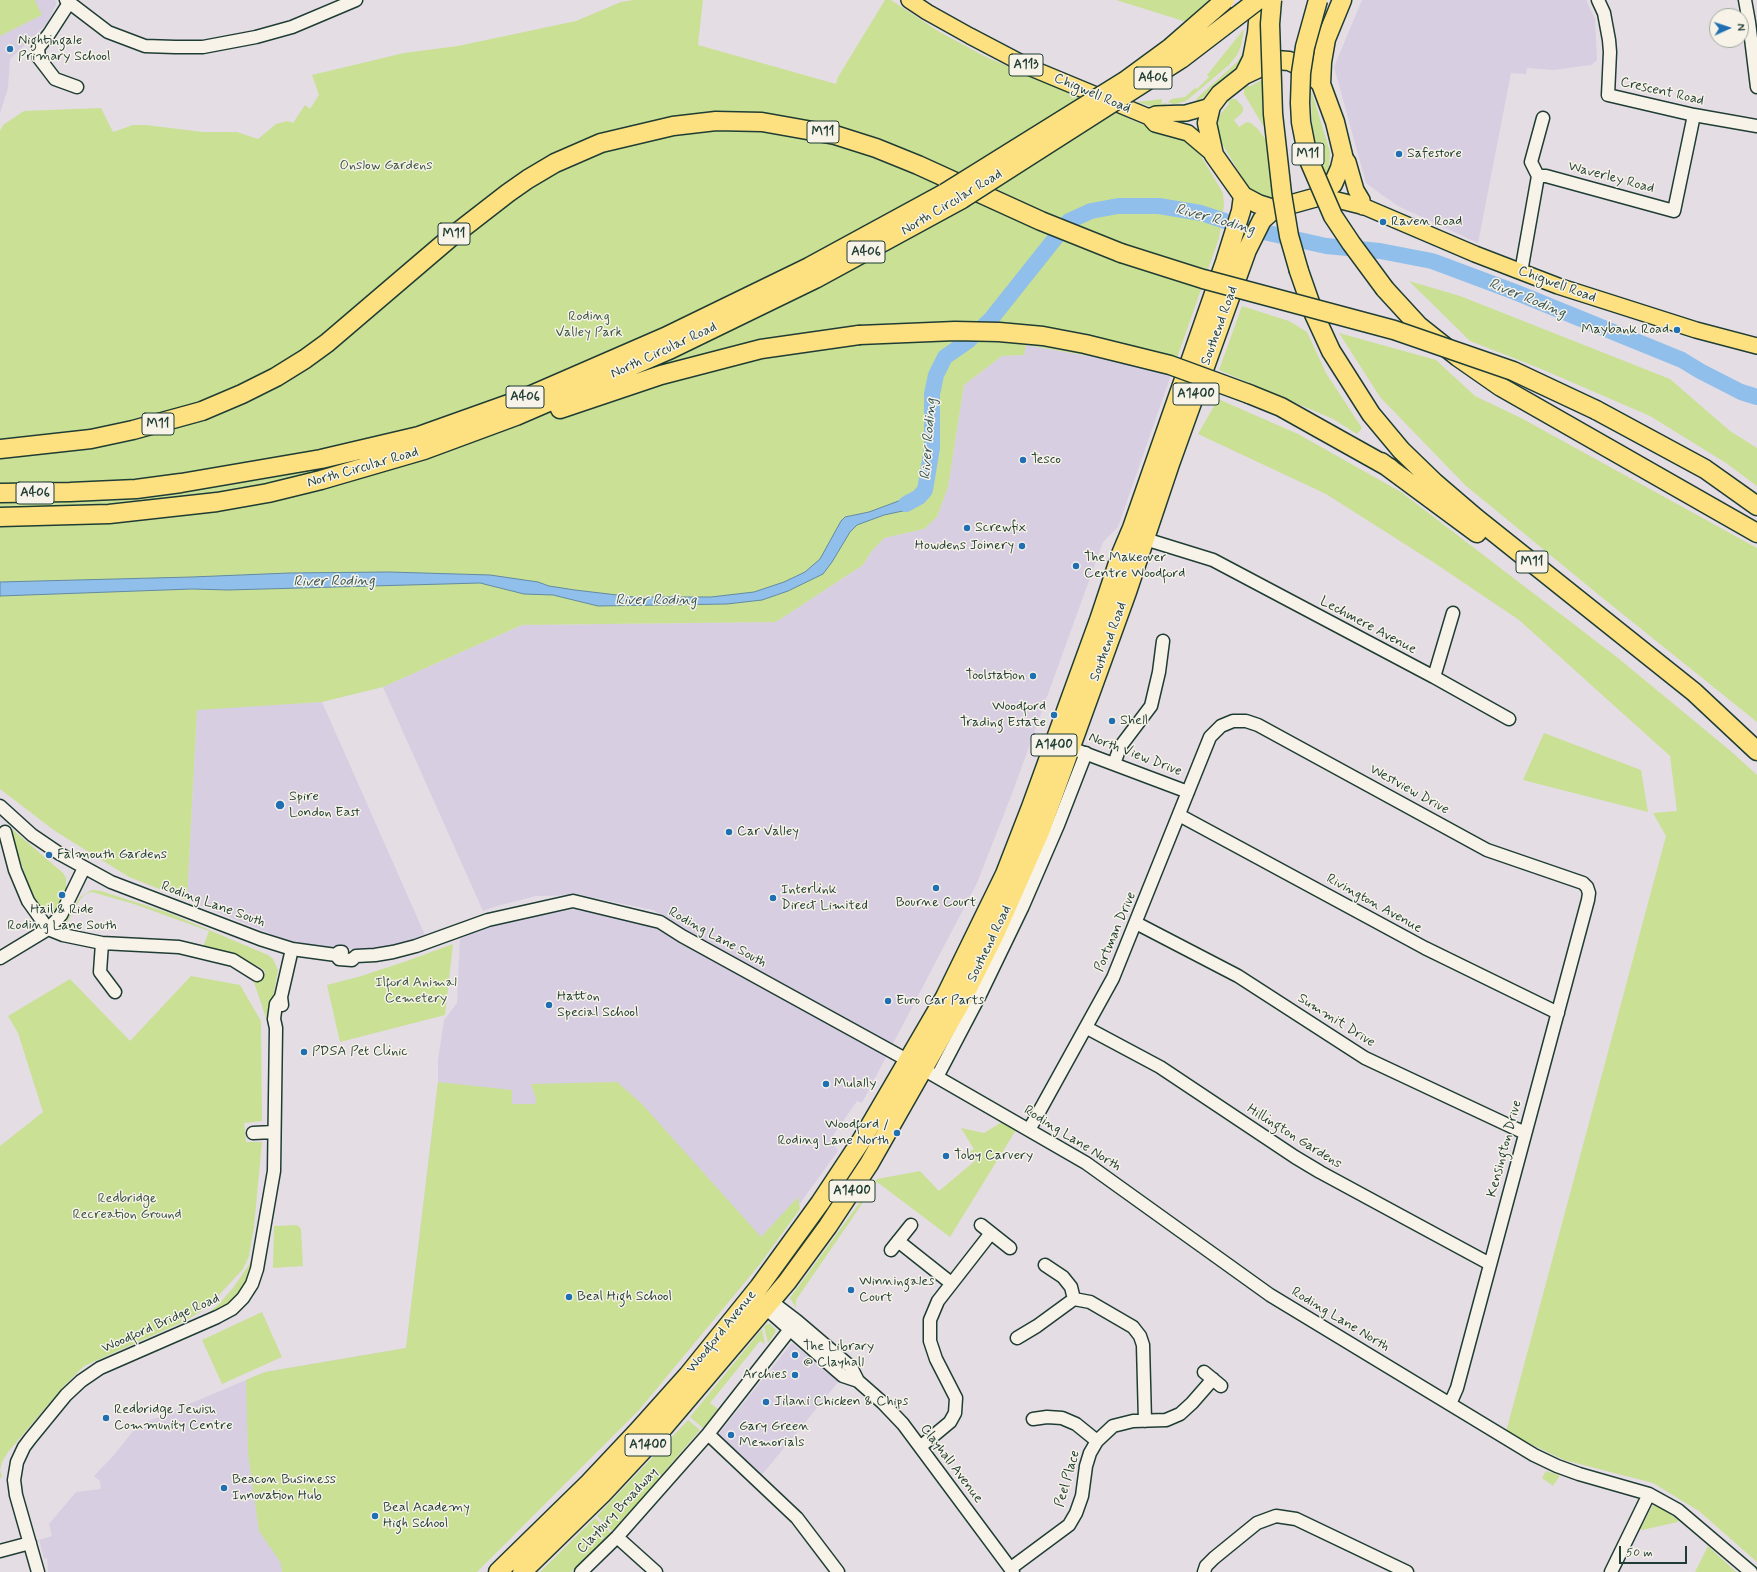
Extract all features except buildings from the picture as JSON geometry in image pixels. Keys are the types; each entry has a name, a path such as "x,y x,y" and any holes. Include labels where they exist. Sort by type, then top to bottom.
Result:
{"highway":[{"name":"North Circular Road","path":"0,493 107,490 180,483 321,459 420,436 520,400 665,337 816,264 945,194 1124,81 1170,48 1225,0"},
{"name":"North Circular Road","path":"0,517 57,516 129,512 209,503 260,494 373,466 475,432 622,371 719,326 862,254 962,199 1181,59 1259,0"},
{"name":"A406","path":"1244,75 1253,52 1257,33 1259,0"},
{"name":"M11","path":"1272,0 1270,24 1273,114 1288,229 1299,271 1314,314 1331,351 1371,414 1400,450 1434,482 1476,518 1610,623 1694,692 1757,753"},
{"name":"M11","path":"1318,0 1305,47 1301,73 1301,122 1308,158 1333,216 1385,289 1419,326 1458,357 1501,387 1757,533"},
{"path":"1321,84 1322,62 1326,39 1342,0"},
{"name":"A113","path":"1263,221 1258,204 1242,203 1214,155 1207,123 1212,106 1220,94 1244,75 1276,60 1289,61 1310,72 1321,84 1335,122 1343,155"},
{"name":"M11","path":"0,448 91,439 166,422 202,411 242,394 276,377 305,359 359,317 450,238 508,193 555,163 601,143 673,126 716,121 762,122 802,128 834,135 876,148 918,165 1010,208 1080,237 1162,267 1394,330 1505,368 1596,410 1705,469 1757,506"},
{"path":"1263,221 1322,196 1333,184 1340,168 1343,155"},
{"name":"Southend Road","path":"923,1069 945,997 981,926 1005,874 1031,807 1099,620 1121,554 1132,528 1236,230 1242,203"},
{"name":"Southend Road","path":"923,1069 960,1004 996,932 1078,750 1170,464 1247,250 1263,221"},
{"name":"M11","path":"475,432 519,424 661,375 753,351 859,335 955,331 999,332 1043,336 1129,354 1213,380 1281,406 1381,462 1478,525 1610,623"},
{"name":"M11","path":"1381,462 1527,571 1757,753"},
{"name":"Woodford Avenue","path":"498,1572 589,1483 688,1375 759,1287 820,1203 861,1141 923,1069"},
{"name":"Woodford Avenue","path":"522,1572 602,1494 674,1416 787,1282 828,1226 869,1164 923,1069"},
{"path":"688,1375 709,1360 754,1308 758,1305 767,1304 759,1287"}],"main road":[{"name":"Chigwell Road","path":"909,0 964,33 1031,68 1149,117 1155,124 1188,133 1214,155"},
{"name":"Chigwell Road","path":"1149,117 1156,114 1186,113 1212,106"},
{"name":"A113","path":"1343,155 1348,162 1356,190 1362,200 1363,207"},
{"name":"Chigwell Road","path":"1322,196 1363,207 1521,272 1602,300 1757,346"}],"street":[{"path":"76,87 54,79 39,58 38,48 49,34 70,1 108,32 146,46 203,47 256,37 292,27 356,0"},
{"name":"Crescent Road","path":"1598,0 1604,13 1609,46 1608,95 1694,115 1757,126"},
{"path":"1745,0 1756,68 1757,87"},
{"name":"Waverley Road","path":"1538,176 1546,176 1674,211 1694,115"},
{"path":"1521,272 1538,176 1531,162 1543,118"},
{"name":"Lechmere Avenue","path":"1145,539 1213,560 1434,677 1509,719"},
{"path":"1434,677 1454,613"},
{"path":"1114,764 1120,746 1151,706 1159,672 1163,641"},
{"name":"Westview Drive","path":"1210,737 1221,726 1233,721 1246,721 1258,725 1487,850 1583,883 1587,887 1589,893 1588,900"},
{"name":"Portman Drive","path":"1029,1130 1087,1028 1113,978 1210,737"},
{"name":"North View Drive","path":"1078,750 1188,792"},
{"name":"Roding Lane South","path":"0,806 32,835 84,868 111,882 138,894 260,939 292,949 336,955 339,959 352,960 356,956 375,955 416,946 488,920 573,901 660,922 682,936 923,1069"},
{"name":"Rivington Avenue","path":"1179,815 1425,948 1558,1013"},
{"path":"5,832 15,870 28,901 48,928 63,935 102,943 179,947 233,960 257,975"},
{"path":"0,958 48,928 61,915 84,868"},
{"name":"Kensington Drive","path":"1450,1404 1457,1388 1588,900"},
{"name":"Summit Drive","path":"1136,923 1238,976 1365,1058 1525,1133"},
{"path":"102,943 100,972 115,992"},
{"name":"Woodford Bridge Road","path":"38,1572 16,1495 14,1480 17,1462 27,1443 66,1395 81,1381 100,1368 232,1309 243,1298 252,1284 257,1269 272,1186 276,1028 274,1019 276,1004 281,997 292,949"},
{"name":"Hillington Gardens","path":"1087,1028 1160,1067 1320,1172 1490,1264"},
{"name":"Roding Lane North","path":"923,1069 1086,1163 1270,1295 1534,1455 1579,1474 1649,1494 1678,1510 1751,1572"},
{"path":"253,1133 274,1132"},
{"path":"910,1225 894,1246 951,1283"},
{"path":"981,1225 1010,1248"},
{"path":"920,1447 950,1422 955,1413 956,1398 936,1359 930,1341 930,1320 938,1301 991,1233"},
{"path":"1045,1266 1063,1277 1071,1287 1074,1299"},
{"path":"1017,1338 1037,1326 1074,1299 1090,1302 1133,1327 1140,1336 1143,1346 1145,1421"},
{"name":"Clayhall Avenue","path":"767,1304 776,1305 843,1376 858,1381 883,1403 903,1424 1012,1570"},
{"name":"Claybury Broadway","path":"581,1572 617,1538 708,1434 794,1325"},
{"name":"Peel Place","path":"1012,1570 1069,1525 1076,1513 1082,1496 1086,1466 1090,1453 1097,1441 1113,1426 1133,1421 1166,1420 1180,1414 1213,1379"},
{"name":"Peel Place","path":"1033,1419 1047,1417 1062,1418 1076,1424 1097,1441"},
{"path":"708,1434 798,1518 838,1572"},
{"path":"1611,1572 1649,1494"},
{"path":"1204,1572 1206,1566 1214,1558 1257,1523 1276,1516 1296,1519 1407,1572"},
{"path":"617,1538 656,1572"},
{"path":"0,1551 30,1543"}],"shaded area":[{"name":"Nightingale Primary School","path":"0,0 54,0 57,2 47,24 10,59 8,88 0,113"},
{"path":"1362,0 1586,0 1595,19 1597,60 1591,65 1553,70 1527,68 1526,74 1511,73 1478,243 1400,207 1366,183 1334,67"},
{"path":"1026,345 1095,357 1171,375 1118,527 1103,542 1013,791 977,883 862,1103 857,1101 830,1140 838,1151 769,1246 453,1572 48,1572 47,1558 44,1559 39,1540 52,1536 49,1524 76,1492 101,1489 100,1481 94,1476 114,1455 137,1426 265,1372 406,1348 438,1082 438,1060 444,1020 457,1003 460,939 486,925 575,909 656,928 673,938 683,928 653,910 579,895 536,896 483,911 383,687 522,625 776,622 863,565 871,552 884,538 924,529 937,517 948,487 964,385 1002,356 1024,355"},
{"name":"Spire London East","path":"322,702 425,935 412,943 374,949 316,949 293,943 187,900 197,709"},
{"path":"792,1343 839,1381 761,1476 717,1436"}],"green space":[{"path":"0,0 35,0 42,15 0,36"},
{"name":"Roding Valley Park","path":"634,0 703,0 698,45 836,84 838,77 885,0 891,0 938,31 984,56 1151,128 1183,137 1195,146 1223,193 1224,205 1219,238 1171,375 1095,357 1026,345 1024,355 1002,356 964,385 948,487 937,517 924,529 884,538 871,552 863,565 776,622 522,625 383,687 322,702 197,710 187,900 129,877 55,831 0,789 0,131 3,125 24,111 101,108 113,132 133,125 146,125 203,132 237,132 258,139 276,124 287,121 293,123 305,105 310,109 319,95 312,75 404,53 458,46 576,21 621,2"},
{"path":"1116,0 1214,0 1190,23"},
{"path":"1244,29 1241,46 1237,55 1229,65 1186,101 1172,105 1172,103 1168,103 1171,99 1185,97 1195,88 1197,89 1209,77 1207,75"},
{"path":"1248,32 1242,63 1210,93 1197,102 1196,99 1238,61 1243,52"},
{"path":"1265,78 1267,132 1244,94 1244,89 1246,86 1251,86"},
{"path":"1311,92 1330,152 1329,167 1325,180 1312,123"},
{"path":"1162,99 1161,104 1166,103 1167,106 1150,106 1137,102"},
{"path":"1236,99 1243,107 1241,114 1234,120 1239,127 1248,122 1252,124 1258,129 1269,144 1275,199 1267,199 1253,193 1220,140 1217,131 1219,116 1229,104 1228,101"},
{"path":"1409,281 1460,296 1670,379 1730,431 1757,448 1757,486 1726,463 1650,416 1539,368 1470,341"},
{"path":"1242,306 1289,321 1307,332 1326,373 1362,428 1357,434 1333,419 1219,370"},
{"path":"1339,333 1436,360 1475,396 1521,418 1757,548 1757,722 1465,485 1380,397"},
{"path":"1218,399 1298,434 1401,492 1618,658 1733,753 1757,775 1757,1562 1699,1511 1653,1483 1564,1460 1506,1432 1666,836 1653,813 1677,811 1670,756 1519,620 1433,562 1326,494 1198,434"},
{"path":"1544,733 1641,770 1648,812 1523,780"},
{"path":"12,829 63,873 66,878 66,890 54,913 51,914 42,912 34,899 12,838"},
{"path":"92,890 101,891 169,913 268,955 273,959 278,970 268,1024 254,982 262,981 265,973 263,969 238,956 203,947 209,931 134,904 92,892 81,898 65,926 65,923 80,897"},
{"name":"Ilford Animal Cemetery","path":"453,944 445,1015 340,1042 327,985 358,977"},
{"name":"Redbridge Recreation Ground","path":"191,976 240,985 261,1021 262,1121 244,1123 246,1142 262,1142 254,1227 249,1256 243,1269 207,1308 183,1322 84,1366 63,1387 8,1452 2,1462 0,1470 0,1146 43,1112 18,1033 8,1016 70,979 130,1041"},
{"name":"Beal High School","path":"438,1082 512,1090 512,1104 535,1104 536,1099 531,1084 617,1082 642,1104 761,1237 798,1197 800,1209 760,1264 639,1410 477,1572 282,1572 281,1563 259,1531 248,1454 246,1380 265,1372 406,1348"},
{"path":"1002,1122 1016,1130 950,1237 877,1182 796,1300 796,1308 790,1298 877,1179 920,1171 939,1191 976,1160 967,1154 974,1149 961,1128 984,1133"},
{"path":"297,1225 301,1229 303,1266 273,1268 274,1226"},
{"path":"253,1257 252,1267 246,1282 236,1297 224,1308 201,1319 218,1305 233,1288"},
{"path":"262,1312 282,1357 222,1384 202,1340"},
{"path":"767,1324 770,1324 776,1330 768,1343 764,1327"},
{"path":"762,1329 765,1344 760,1341 710,1403 718,1409 703,1428 690,1417"},
{"path":"688,1420 700,1430 613,1532 597,1516"},
{"path":"1546,1471 1559,1475 1553,1486 1542,1478"},
{"path":"1653,1505 1665,1510 1678,1520 1678,1522 1642,1530 1640,1529"},
{"path":"595,1518 611,1533 571,1572 540,1572"},
{"path":"1708,1546 1736,1572 1695,1572"}],"water":[{"path":"916,492 930,494 912,509 884,515 857,525 850,532 823,574 788,591 762,600 727,604 598,606 553,595 524,594 480,583 228,590 192,589 0,596 0,582 289,573 389,572 490,575 538,582 549,586 575,590 634,597 711,597 754,592 784,582 805,572 820,559 841,521 845,517 869,512 904,499"}],"waterway":[{"name":"River Roding","path":"906,504 919,497 925,490 932,448 932,394 936,375 945,357 968,341 991,319 1069,221 1091,211 1118,206 1159,206 1201,213 1246,228 1326,246 1380,251 1432,261 1515,292 1682,360 1741,392 1757,397"}],"place":[{"name":"Nightingale Primary School","path":"10,49"},
{"name":"Safestore","path":"1399,154"},
{"name":"Raven Road","path":"1383,222"},
{"name":"Maybank Road","path":"1677,330"},
{"name":"Tesco","path":"1023,460"},
{"name":"Screwfix","path":"967,528"},
{"name":"Howdens Joinery","path":"1022,546"},
{"name":"The Makeover Centre Woodford","path":"1076,566"},
{"name":"Toolstation","path":"1033,676"},
{"name":"Woodford Trading Estate","path":"1054,715"},
{"name":"Shell","path":"1112,721"},
{"name":"Spire London East","path":"280,805"},
{"name":"Car Valley","path":"729,832"},
{"name":"Falmouth Gardens","path":"49,855"},
{"name":"Bourne Court","path":"936,888"},
{"name":"Hail & Ride Roding Lane South","path":"62,895"},
{"name":"Interlink Direct Limited","path":"773,898"},
{"name":"Euro Car Parts","path":"888,1001"},
{"name":"Hatton Special School","path":"549,1005"},
{"name":"PDSA Pet Clinic","path":"304,1052"},
{"name":"Mulally","path":"826,1084"},
{"name":"Woodford / Roding Lane North","path":"897,1133"},
{"name":"Toby Carvery","path":"946,1156"},
{"name":"Winningales Court","path":"851,1290"},
{"name":"Beal High School","path":"569,1297"},
{"name":"The Library @ Clayhall","path":"795,1355"},
{"name":"Archies","path":"795,1375"},
{"name":"Jilani Chicken & Chips","path":"766,1402"},
{"name":"Redbridge Jewish Community Centre","path":"106,1418"},
{"name":"Gary Green Memorials","path":"731,1435"},
{"name":"Beacon Business Innovation Hub","path":"224,1488"},
{"name":"Beal Academy High School","path":"375,1516"}],"park label":[{"name":"Onslow Gardens","path":"386,166"}]}
